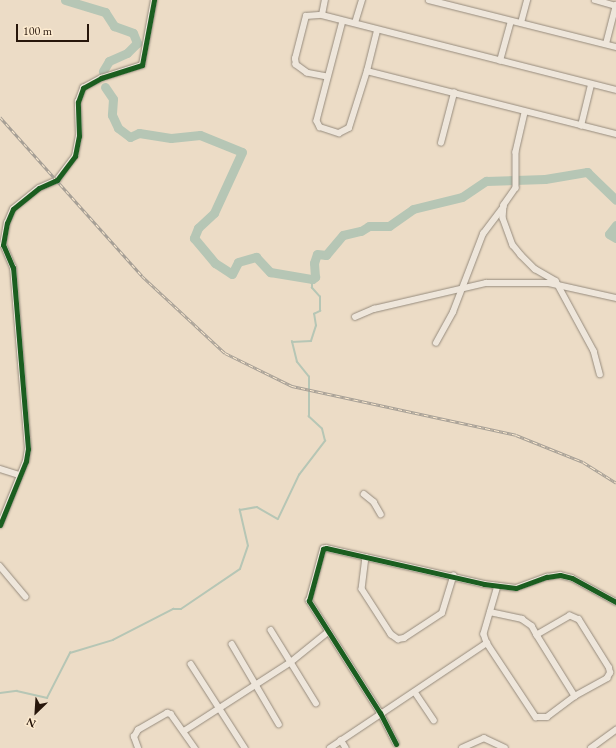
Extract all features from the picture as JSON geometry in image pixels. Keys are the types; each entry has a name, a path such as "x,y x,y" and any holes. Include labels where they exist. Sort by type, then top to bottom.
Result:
{"street":[{"path":"0,525 26,461 28,437 13,268 3,245 6,223 13,209 39,188 57,180 75,156 79,136 78,102 83,88 100,78 142,65 145,37 154,0"},
{"path":"322,15 326,0"},
{"path":"355,23 362,0"},
{"path":"428,0 616,47"},
{"path":"521,23 527,0"},
{"path":"595,0 616,6 606,44"},
{"path":"327,77 302,70 295,59 306,16 322,15 355,23 377,31 616,90"},
{"path":"343,21 327,77 317,123 322,128 343,133 351,123 367,71 377,31"},
{"path":"500,61 511,21"},
{"path":"367,71 525,113 616,134"},
{"path":"581,126 591,85"},
{"path":"441,143 454,93"},
{"path":"436,343 453,312 483,234 516,188 516,152 525,113"},
{"path":"504,205 503,218 516,249 535,269 552,278 558,285 594,351 600,374"},
{"path":"355,317 374,309 462,287 508,282 558,285 616,298"},
{"path":"0,469 20,475"},
{"path":"364,494 374,502 381,514"},
{"path":"396,744 380,713 309,601 321,552 326,548 498,586 516,588 547,577 560,576 572,578 616,602"},
{"path":"366,557 362,589 391,634 398,639 404,638 442,613 453,576"},
{"path":"0,566 26,597"},
{"path":"498,586 484,634 487,643 536,717 547,718 575,696 607,678 609,668 574,616 570,616 537,635"},
{"path":"490,612 522,620 532,626 575,696"},
{"path":"270,630 316,703"},
{"path":"184,731 291,662 328,632"},
{"path":"330,748 380,713 415,692 487,643"},
{"path":"232,644 257,684 279,724"},
{"path":"191,664 245,748"},
{"path":"415,692 434,720"},
{"path":"138,748 134,737 138,730 162,714 171,714 195,748"},
{"path":"591,748 616,730"},
{"path":"462,748 484,738 505,748"},
{"path":"341,740 346,748"}],"waterway":[{"path":"65,0 105,12 114,26 133,33 137,43 127,53 109,61 103,71"},
{"path":"105,87 113,99 112,115 118,128 130,137 139,133 171,138 200,135 242,152 214,213 198,228 194,238 215,263 232,274 238,262 256,257 270,272 312,279 315,277 314,263 317,254 326,255 343,235 361,231 369,226 389,226 413,209 462,197 486,181 545,179 587,172 616,200"},
{"path":"616,225 609,234 616,238"},
{"path":"0,693 17,691 47,698 70,653 113,640 173,609 181,609 240,569 248,546 240,510 257,507 278,519 299,475 325,441 322,429 309,417 309,377 297,362 292,342 311,341 316,326 314,314 320,311 320,297 312,288 312,279"}],"railway":[{"path":"0,117 142,276 225,353 292,386 516,435 583,462 616,483"}],"cycle path":[{"path":"0,525 26,461 28,449 13,268 3,245 7,223 13,209 39,188 57,180 75,156 79,136 78,102 83,88 101,78 142,65 154,0"},
{"path":"396,744 380,713 309,601 323,549 326,548 484,584 516,588 547,577 560,575 572,578 616,602"}]}
